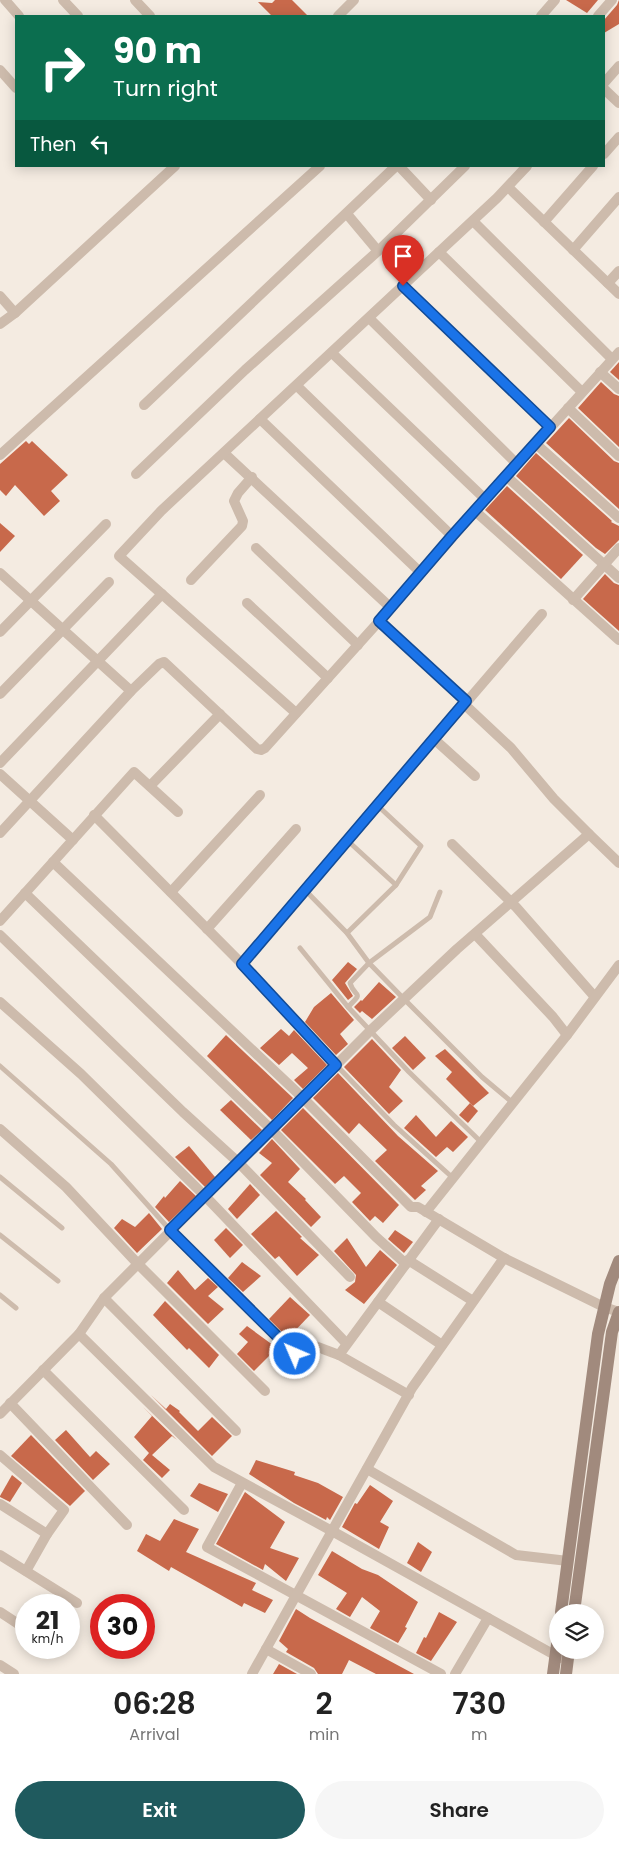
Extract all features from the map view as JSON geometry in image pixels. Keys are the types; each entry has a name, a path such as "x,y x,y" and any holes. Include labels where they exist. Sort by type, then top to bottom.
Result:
{"street":[{"path":"5,0 18,15"},
{"path":"64,0 77,15"},
{"path":"135,0 149,15"},
{"path":"339,15 354,0"},
{"path":"542,15 555,0"},
{"path":"599,15 612,0"},
{"path":"605,82 619,66"},
{"path":"0,70 15,87"},
{"path":"605,90 619,103"},
{"path":"605,153 619,137"},
{"path":"0,324 15,313 174,167"},
{"path":"0,455 319,167"},
{"path":"144,405 397,167"},
{"path":"399,167 431,200"},
{"path":"136,474 245,370 378,252 465,167"},
{"path":"296,713 119,556 161,511 473,221 526,167"},
{"path":"544,222 592,167"},
{"path":"508,187 619,294"},
{"path":"573,250 619,197"},
{"path":"347,214 378,252"},
{"path":"0,833 131,691 159,664 164,662 257,749 265,748 422,573 475,510 616,355 473,221"},
{"path":"439,252 582,392"},
{"path":"608,284 619,271"},
{"path":"403,286 550,427"},
{"path":"0,296 15,313"},
{"path":"369,318 517,464"},
{"path":"332,353 485,499"},
{"path":"600,372 619,389"},
{"path":"297,386 452,536"},
{"path":"568,408 619,456"},
{"path":"260,419 422,573"},
{"path":"536,444 619,518"},
{"path":"224,453 391,608"},
{"path":"506,476 619,578"},
{"path":"190,580 242,526 243,521 234,501 238,493 252,477"},
{"path":"475,510 619,640"},
{"path":"0,632 106,524"},
{"path":"256,548 358,645"},
{"path":"573,600 619,548"},
{"path":"0,574 131,691"},
{"path":"0,694 109,582"},
{"path":"0,763 162,594"},
{"path":"247,603 328,678"},
{"path":"242,964 542,614"},
{"path":"379,621 512,748 554,799 619,862"},
{"path":"150,786 220,714"},
{"path":"434,739 475,776"},
{"path":"0,920 134,772 178,812"},
{"path":"0,774 72,840"},
{"path":"171,892 260,795"},
{"path":"94,815 242,964 336,1065"},
{"path":"207,929 296,829"},
{"path":"0,1414 78,1334 104,1298 371,1030 475,934 589,834"},
{"path":"452,844 516,907 594,996"},
{"path":"53,862 303,1098 411,1207 418,1206 504,1258 604,1307 619,1312 612,1332 575,1604"},
{"path":"25,893 272,1130 376,1237 407,1262 474,1301"},
{"path":"475,934 553,1017 567,1035"},
{"path":"0,935 183,1112 240,1163 350,1277"},
{"path":"426,1212 567,1035 594,996 619,965"},
{"path":"0,1002 82,1074 205,1196 346,1343"},
{"path":"0,1128 66,1187 138,1264 265,1391"},
{"path":"338,1355 439,1219"},
{"path":"170,1230 295,1354 307,1343 338,1355 409,1394"},
{"path":"252,1674 409,1394 504,1258"},
{"path":"562,1604 598,1334 610,1284 619,1262"},
{"path":"104,1298 236,1431"},
{"path":"378,1302 442,1345"},
{"path":"78,1334 214,1467 549,1653"},
{"path":"43,1370 184,1510"},
{"path":"10,1403 127,1525"},
{"path":"0,1455 64,1510 47,1534 26,1571"},
{"path":"367,1469 516,1555 568,1561"},
{"path":"242,1483 207,1547 441,1674"},
{"path":"0,1504 47,1534"},
{"path":"0,1555 63,1594"},
{"path":"0,1612 15,1622"},
{"path":"455,1674 488,1618"},
{"path":"266,1649 311,1674"},
{"path":"552,1674 554,1659"},
{"path":"0,1666 14,1674"}],"lane":[{"path":"346,933 396,885 421,846 377,805"},
{"path":"347,840 396,885"},
{"path":"305,890 346,933 370,964 404,999 482,1077 512,1103"},
{"path":"348,1007 357,1000 358,995 350,983 370,964 430,917 440,892"},
{"path":"300,948 348,1007 409,1072 481,1142"},
{"path":"336,1065 394,1125 453,1178"},
{"path":"0,1066 111,1164 170,1230"},
{"path":"0,1176 62,1228"},
{"path":"0,1235 58,1281"},
{"path":"0,1295 16,1308"}],"building":[{"path":"275,0 292,0 307,15 271,15 258,2 272,3"},
{"path":"566,0 598,0 587,13"},
{"path":"619,0 619,24 605,32 605,19"},
{"path":"619,362 619,380 610,372"},
{"path":"601,382 619,396 619,447 578,408"},
{"path":"569,418 614,461 619,463 619,509 546,443"},
{"path":"26,441 29,444 32,441 68,475 51,491 60,501 44,516 15,485 6,496 0,490 0,464"},
{"path":"536,453 611,522 619,526 619,540 605,554 516,476"},
{"path":"507,486 583,555 561,579 485,510"},
{"path":"0,523 15,536 0,552"},
{"path":"605,574 614,583 619,585 619,631 583,599"},
{"path":"348,962 357,969 345,983 353,996 348,1000 332,980"},
{"path":"379,982 396,997 372,1019 362,1011 360,1013 354,1007"},
{"path":"331,993 354,1020 340,1034 348,1044 336,1055 305,1022 314,1007"},
{"path":"281,1029 289,1036 294,1030 327,1065 303,1089 294,1080 308,1068 292,1053 279,1065 260,1048"},
{"path":"226,1035 293,1098 272,1120 207,1056"},
{"path":"405,1036 426,1058 413,1070 392,1048"},
{"path":"372,1039 401,1070 389,1087 403,1101 389,1114 344,1067"},
{"path":"445,1049 489,1093 473,1106 446,1079 452,1072 435,1056"},
{"path":"338,1073 398,1136 438,1171 421,1186 426,1190 415,1200 375,1161 387,1150 359,1123 349,1134 313,1098"},
{"path":"231,1100 262,1130 251,1140 220,1110"},
{"path":"470,1103 478,1111 468,1123 459,1115"},
{"path":"303,1108 399,1205 383,1223 375,1216 370,1221 352,1202 361,1193 344,1176 335,1184 281,1130"},
{"path":"416,1115 436,1137 451,1121 468,1137 453,1152 447,1147 436,1157 404,1128"},
{"path":"272,1139 300,1169 288,1182 321,1217 311,1227 260,1175 272,1163 259,1153"},
{"path":"189,1146 215,1177 205,1187 175,1157"},
{"path":"180,1181 196,1196 169,1222 155,1207"},
{"path":"250,1184 260,1195 237,1219 228,1209"},
{"path":"276,1211 302,1237 300,1238 319,1255 297,1276 279,1256 275,1259 251,1234"},
{"path":"149,1213 162,1229 137,1253 114,1228 122,1219 135,1227"},
{"path":"226,1228 243,1245 230,1258 214,1240"},
{"path":"395,1230 413,1242 404,1253 388,1239"},
{"path":"347,1238 366,1267 380,1250 397,1265 364,1304 345,1290 355,1282 356,1275 334,1251"},
{"path":"242,1262 261,1276 243,1292 228,1278"},
{"path":"178,1270 195,1290 208,1278 218,1287 208,1296 224,1309 208,1324 167,1283"},
{"path":"290,1297 310,1315 288,1338 269,1319"},
{"path":"165,1301 219,1355 209,1368 189,1348 187,1350 153,1315"},
{"path":"247,1326 277,1348 254,1371 237,1354 248,1342 239,1334"},
{"path":"151,1395 166,1409 170,1404 180,1411 198,1431 212,1417 232,1436 212,1456"},
{"path":"143,1407 177,1440 172,1436 152,1455 170,1470 162,1478 143,1460 149,1453 134,1437 152,1416"},
{"path":"66,1430 90,1457 96,1451 110,1464 93,1480 55,1440"},
{"path":"31,1435 85,1491 70,1506 11,1456"},
{"path":"256,1460 295,1472 294,1475 318,1483 343,1497 330,1520 327,1517 326,1520 294,1503 249,1474"},
{"path":"12,1475 22,1483 10,1502 0,1496"},
{"path":"199,1483 228,1494 218,1512 190,1496"},
{"path":"370,1485 393,1501 380,1522 389,1527 379,1549 342,1527 355,1503 357,1504"},
{"path":"245,1492 285,1522 270,1548 299,1558 286,1581 265,1564 263,1570 216,1544"},
{"path":"174,1519 199,1529 186,1552 256,1583 252,1590 273,1600 265,1613 244,1603 242,1607 171,1567 169,1571 137,1551 146,1534 160,1541"},
{"path":"418,1542 432,1552 421,1572 407,1563"},
{"path":"332,1551 362,1569 378,1575 418,1602 405,1627 407,1628 398,1643 370,1628 380,1611 362,1597 350,1617 336,1609 347,1593 318,1575"},
{"path":"296,1609 414,1674 376,1674 349,1660 342,1674 318,1674 314,1668 286,1652 288,1649 279,1641"},
{"path":"439,1612 457,1622 431,1661 416,1653"},
{"path":"279,1664 297,1674 273,1674"}],"route":[{"path":"295,1354 170,1230 240,1163 336,1065 242,964 466,701 379,621 550,427 403,286"}]}
